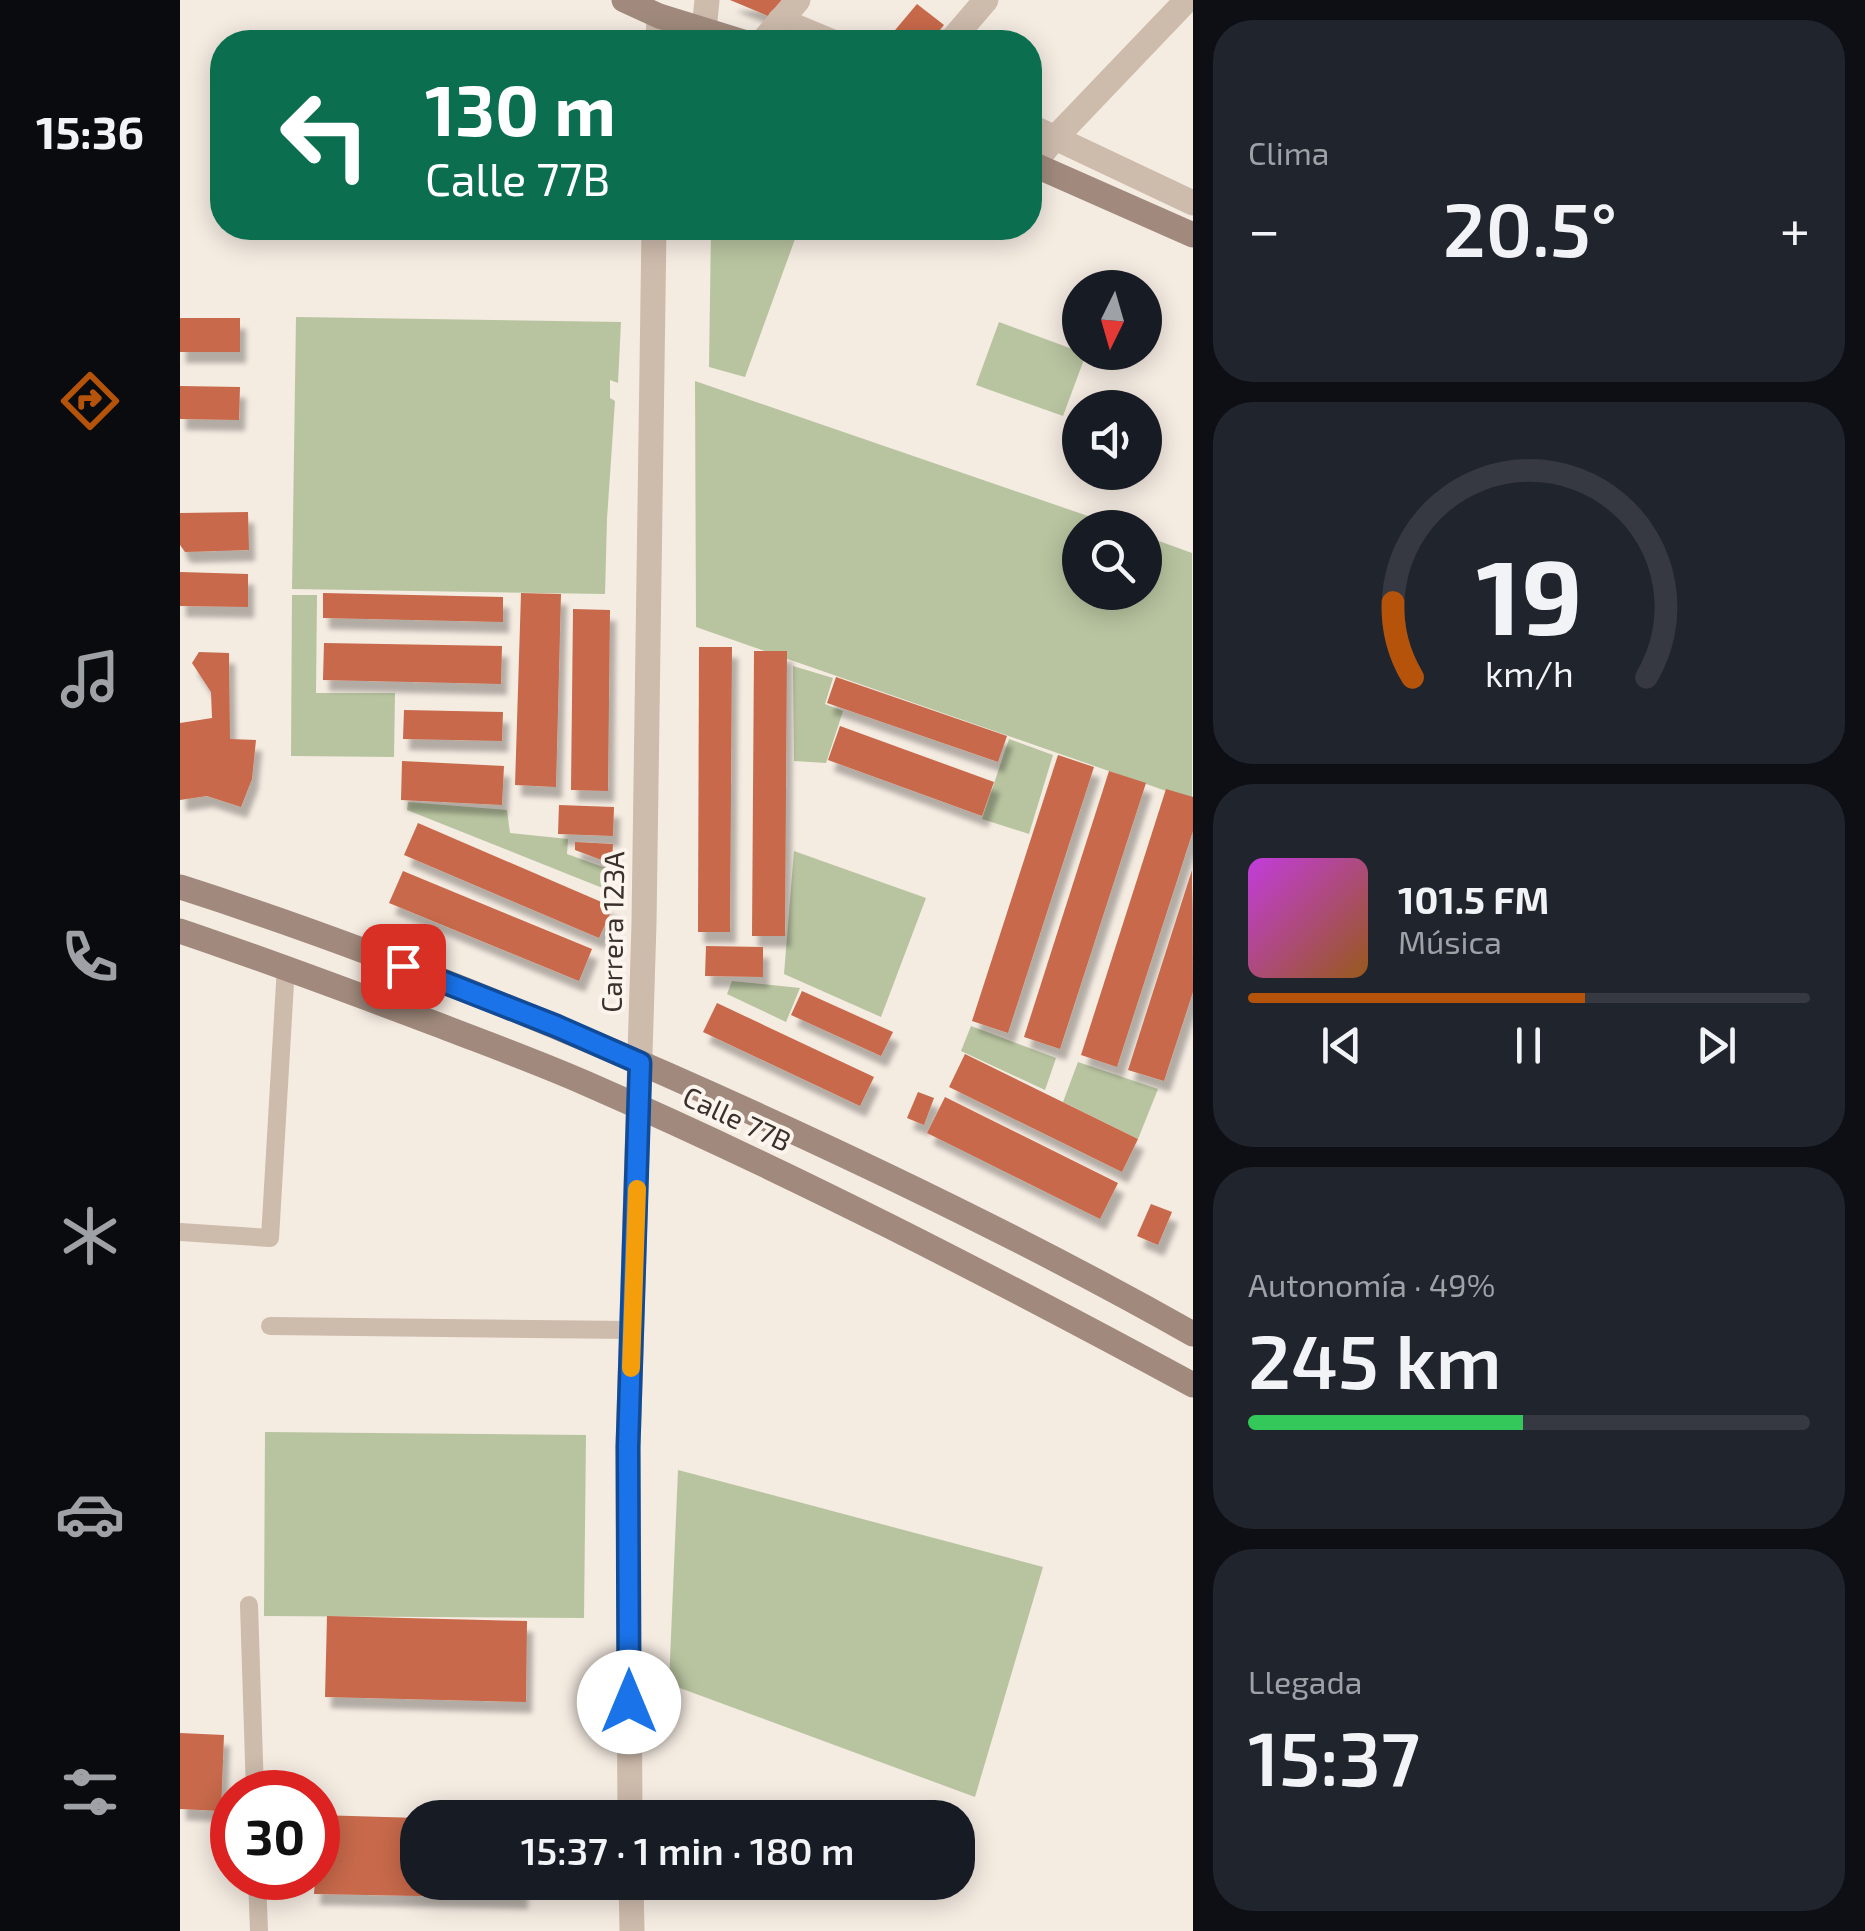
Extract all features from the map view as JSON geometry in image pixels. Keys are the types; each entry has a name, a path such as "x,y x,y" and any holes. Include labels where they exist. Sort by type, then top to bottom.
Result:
{"street":[{"path":"624,0 704,30 707,0"},
{"path":"772,30 798,0"},
{"path":"960,30 986,0"},
{"path":"1042,153 1187,0"},
{"path":"658,30 659,16"},
{"path":"780,20 804,30"},
{"path":"1042,132 1191,201"},
{"path":"1042,168 1192,235"},
{"name":"Carrera 123A","path":"630,1800 628,1447 640,1063 654,240"},
{"name":"Calle 77B","path":"180,887 437,978 640,1063 870,1166 1192,1334"},
{"name":"Calle 77B","path":"180,931 286,966 490,1044 639,1108 892,1227 1192,1385"},
{"path":"631,1900 632,1931"}],"lane":[{"path":"180,1232 270,1238 286,966"},
{"path":"270,1326 632,1330"},
{"path":"249,1605 253,1770"},
{"path":"258,1900 259,1931"}],"green space":[{"path":"711,240 795,240 745,377 709,367"},
{"path":"296,317 621,322 618,383 610,380 610,398 615,401 605,594 292,589"},
{"path":"999,322 1062,345 1062,370 1080,370 1073,390 1062,390 1062,416 976,385"},
{"path":"695,381 1071,510 1062,510 1062,610 1162,610 1162,542 1192,553 1192,800 696,627"},
{"path":"292,595 317,595 316,693 395,693 394,757 291,756"},
{"path":"793,666 833,678 825,704 843,711 826,763 794,761"},
{"path":"1009,739 1053,755 1029,834 982,819"},
{"path":"408,802 507,810 510,833 568,839 567,854 611,870 610,891 407,810"},
{"path":"794,851 926,898 881,1017 784,974"},
{"path":"732,981 800,988 786,1022 727,994"},
{"path":"971,1026 1056,1058 1045,1090 961,1051"},
{"path":"1078,1062 1158,1089 1138,1139 1063,1102"},
{"path":"265,1432 586,1435 584,1618 264,1616"},
{"path":"678,1470 1043,1567 975,1797 669,1684"}],"building":[{"path":"730,0 782,0 768,16"},
{"path":"917,4 944,25 940,30 895,30"},
{"path":"180,318 240,318 240,352 180,352"},
{"path":"180,386 240,387 239,420 180,419"},
{"path":"248,512 249,550 185,552 180,545 180,513"},
{"path":"180,572 248,574 248,607 180,606"},
{"path":"323,593 503,597 503,622 323,618"},
{"path":"521,593 561,594 556,787 515,785"},
{"path":"573,609 610,610 608,791 571,790"},
{"path":"324,643 502,646 501,684 323,680"},
{"path":"699,647 732,647 730,932 698,932"},
{"path":"754,651 787,651 785,936 752,936"},
{"path":"199,652 229,653 230,739 256,740 252,779 241,807 207,796 180,800 180,723 212,718 211,692 192,663"},
{"path":"836,677 1007,736 998,762 827,703"},
{"path":"404,710 503,712 502,741 403,739"},
{"path":"840,726 994,782 982,816 828,760"},
{"path":"1058,755 1094,767 1008,1033 972,1021"},
{"path":"402,761 504,766 502,805 401,800"},
{"path":"1109,771 1146,783 1060,1049 1024,1037"},
{"path":"1166,789 1193,797 1193,831 1117,1067 1081,1055"},
{"path":"559,805 614,807 613,836 558,834"},
{"path":"418,823 613,907 599,938 404,855"},
{"path":"575,842 613,844 612,864 575,850"},
{"path":"1192,870 1193,992 1164,1081 1128,1070"},
{"path":"403,871 592,949 579,981 389,903"},
{"path":"706,946 763,947 763,977 705,976"},
{"path":"802,991 893,1032 881,1056 791,1015"},
{"path":"717,1003 874,1077 860,1106 703,1032"},
{"path":"965,1054 1138,1139 1122,1172 949,1087"},
{"path":"918,1092 934,1098 924,1125 907,1118"},
{"path":"945,1097 1118,1183 1100,1219 927,1133"},
{"path":"1151,1204 1172,1212 1158,1245 1137,1236"},
{"path":"327,1616 527,1621 526,1702 325,1697"},
{"path":"180,1733 224,1735 223,1770 210,1770 210,1810 180,1809"},
{"path":"340,1816 400,1817 400,1896 340,1894"}],"slow traffic":[{"path":"631,1368 637,1189"}],"route":[{"path":"403,966 640,1063 628,1447 629,1702"}]}
